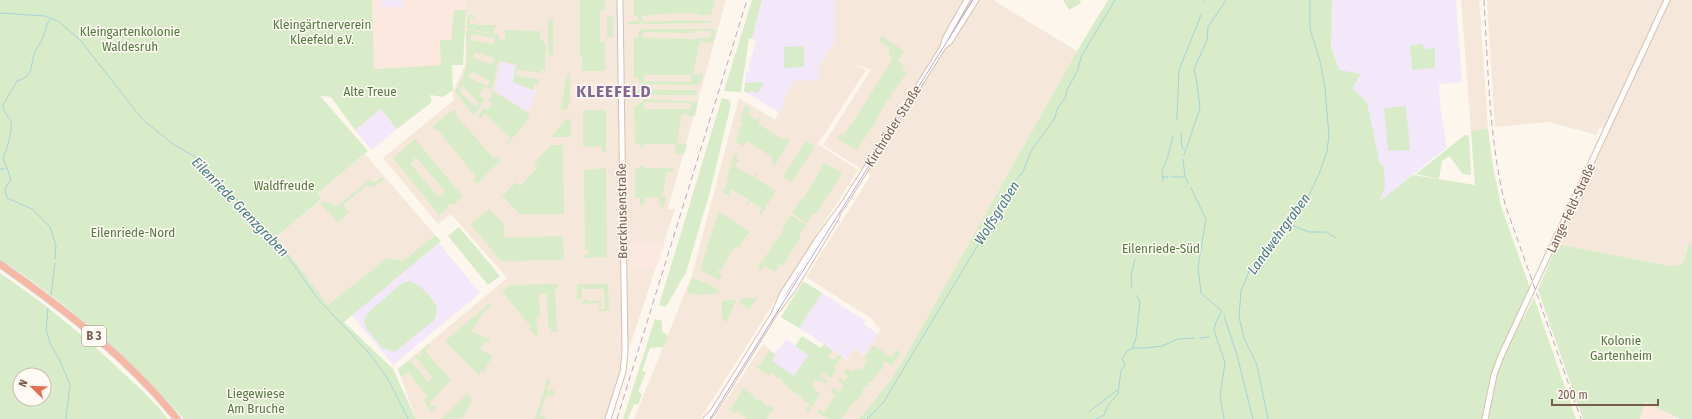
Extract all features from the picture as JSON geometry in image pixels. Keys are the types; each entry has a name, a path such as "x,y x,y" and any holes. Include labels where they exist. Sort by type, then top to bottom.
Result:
{"highway":[{"name":"B 3","path":"0,264 60,308 110,350 151,389 177,419"},
{"name":"B 3","path":"0,269 57,311 102,348 135,378 172,419"}],"street":[{"name":"Berckhusenstraße","path":"608,419 623,372 625,352 620,0"},
{"name":"Kirchröder Straße","path":"943,47 950,41 972,0"},
{"name":"Kirchröder Straße","path":"710,419 774,314 793,289 826,236 843,205 943,47 946,37 972,0"},
{"name":"Lange-Feld-Straße","path":"1485,419 1494,375 1501,356 1667,0"},
{"name":"Kirchröder Straße","path":"706,419 713,412"}],"shaded area":[{"path":"372,0 466,0 463,65 374,69"},
{"path":"381,0 404,0 404,7 381,7"},
{"path":"466,0 726,0 668,209 675,209 606,419 416,419 398,369 507,278 451,214 438,224 383,158 454,100 453,91 465,65","holes":["628,89 695,90 697,95 628,95"]},
{"path":"762,0 835,0 835,40 819,65 819,80 793,81 779,113 744,91 746,72 750,72 749,66 756,40 752,39"},
{"path":"835,0 993,0 1077,51 909,350 890,381 859,419 714,419 763,344 776,355 772,361 800,381 824,344 847,360 854,349 864,356 881,329 872,319 806,277 871,175 823,145 871,70 850,62 866,70 818,144 858,170 700,419 634,419 692,275 739,98 775,120 793,80 819,65 835,40"},
{"path":"1332,0 1456,0 1462,82 1439,84 1440,104 1447,147 1379,202 1380,164 1367,102 1352,88 1339,70 1331,47"},
{"path":"1461,0 1479,0 1488,128 1471,131"},
{"path":"1487,0 1692,0 1692,244 1688,244 1683,265 1670,266 1557,244 1609,132 1600,127 1596,135 1549,122 1495,127"},
{"path":"501,62 516,65 513,82 537,92 529,111 494,90"},
{"path":"614,81 615,101 576,102 574,104 572,100 572,82"},
{"path":"381,109 397,129 372,150 355,130"},
{"path":"365,154 435,235 403,261 387,258 328,306 276,237 323,199 318,193"},
{"path":"630,242 665,242 656,268 630,268"},
{"path":"439,243 480,293 393,365 352,315"},
{"path":"822,293 866,321 864,324 878,334 864,355 854,349 847,359 799,328"},
{"path":"786,339 808,355 794,377 771,361 778,348 780,349"},
{"path":"1645,401 1678,419 1640,419"}],"green space":[{"name":"Eilenriede-Nord","path":"0,0 372,0 374,69 441,65 440,40 451,40 454,10 466,10 463,65 452,65 453,90 443,97 430,95 432,102 397,129 381,109 355,130 331,97 320,96 368,151 318,193 322,199 276,237 328,305 387,258 403,261 435,235 441,241 344,322 393,369 416,419 184,419 120,353 74,313 50,294 0,259"},
{"path":"580,0 605,0 605,10 600,11 600,42 605,42 605,71 582,71 582,56 580,56"},
{"path":"634,0 715,0 711,15 698,15 698,13 694,13 642,16 643,22 694,20 711,21 711,23 642,24 641,21 640,24 629,24 627,22 638,21 638,16 634,16"},
{"path":"752,0 762,0 752,39 749,38 741,92 724,91"},
{"path":"1063,0 1080,0 1081,3 1069,10"},
{"name":"Eilenriede-Süd","path":"1108,0 1332,0 1331,47 1339,70 1361,74 1352,88 1367,102 1380,164 1384,166 1385,186 1380,201 1413,175 1475,185 1471,131 1488,128 1492,161 1501,206 1530,288 1494,368 1483,419 859,419 890,381 909,350 1077,51"},
{"path":"468,15 474,15 474,18 470,18 470,24 496,25 497,27 494,27 494,33 497,33 495,34 468,29"},
{"path":"613,16 613,37 607,37 607,17"},
{"path":"548,19 553,19 553,55 548,55"},
{"path":"641,29 716,30 713,43 700,41 693,74 700,75 700,73 703,73 700,83 698,85 639,84 639,78 634,78 634,38 638,38 638,32 641,32","holes":["694,31 711,31 711,37 697,39 642,38 643,32 693,33","644,75 691,75 691,82 644,81"]},
{"path":"466,30 499,35 499,39 505,40 505,30 540,31 540,40 543,40 544,44 546,45 545,70 498,61 495,79 491,89 483,87 479,96 485,99 473,115 455,91 460,84 465,69 467,54","holes":["471,34 495,38 494,44 471,40","474,52 494,58 493,64 473,58","471,71 490,81 487,86 468,77","463,86 479,103 475,107 459,91"]},
{"path":"882,36 904,51 898,61 904,66 902,69 907,72 879,115 878,114 876,121 857,150 837,138 842,134 844,135 851,123 852,124 893,58 889,55 889,47 879,41"},
{"path":"1423,44 1424,49 1435,48 1435,68 1412,70 1410,45"},
{"path":"804,46 804,67 784,68 784,47"},
{"path":"516,65 542,70 541,73 517,69 516,75 540,80 538,85 535,84 533,90 513,82"},
{"path":"567,73 570,74 570,102 567,109 563,110 561,107"},
{"path":"762,82 763,85 758,93 750,91 748,93 744,91 745,83"},
{"path":"628,89 697,90 697,95 627,95"},
{"path":"493,91 530,114 523,126 507,144 506,143 510,138 485,114 481,118 478,116 484,107 488,110 492,104 488,101"},
{"path":"722,98 729,100 731,104 710,192 686,272 666,307 659,305"},
{"path":"643,99 698,102 695,116 682,114 677,143 687,145 684,154 675,155 675,144 644,144 643,150 642,147 640,147 640,144 635,144 634,106 639,105 639,102 643,102","holes":["644,102 691,103 691,109 644,109"]},
{"path":"745,105 751,109 748,114 757,120 759,118 760,119 758,124 784,140 786,138 790,140 775,165 771,163 773,158 747,141 743,146 736,142 740,126 743,124 740,123"},
{"path":"1406,106 1410,150 1388,151 1384,108"},
{"path":"454,109 456,112 455,114 494,159 497,156 501,160 477,184 473,180 476,177 438,130 436,131 432,127"},
{"path":"583,110 606,110 606,152 602,152 601,146 583,147"},
{"path":"566,119 571,119 571,136 551,137"},
{"path":"1465,135 1469,136 1471,175 1463,174 1449,156 1442,161 1439,179 1416,174"},
{"path":"415,139 463,197 454,204 447,206 448,208 439,215 393,158","holes":["416,157 445,191 438,197 410,163"]},
{"path":"806,141 815,146 792,182 783,177"},
{"path":"551,145 563,145 564,214 520,214 502,196 516,182 520,186 538,167 534,163"},
{"path":"734,153 738,155 736,158 740,161 738,161 735,166 753,177 756,172 755,178 776,191 761,215 759,213 762,208 750,201 747,206 746,205 749,200 731,189 729,195 723,193 729,178 727,177"},
{"path":"824,163 842,173 816,214 813,214 807,223 792,213 801,199 803,199 809,191"},
{"path":"640,166 644,166 644,168 675,168 672,172 667,172 662,196 667,197 664,207 660,207 659,197 645,198 645,204 640,205 640,198 635,198 635,168 640,168"},
{"path":"606,168 607,255 605,257 586,258 582,255 588,254 588,249 585,249 584,170"},
{"path":"382,177 384,179 374,187 367,185 343,205 349,212 338,222 320,203 324,202 337,206 370,179 374,183"},
{"path":"489,209 504,224 504,238 563,236 564,260 501,261 470,224"},
{"path":"718,213 721,213 750,232 744,238 740,248 735,246 721,270 719,269 718,272 722,276 719,280 700,270"},
{"path":"791,215 806,225 783,266 777,263 776,265 779,266 775,272 764,266 762,270 758,268 774,241 777,241 783,231 782,229"},
{"path":"459,227 500,276 488,285 448,236"},
{"name":"Kolonie Gartenheim","path":"1689,243 1692,244 1692,419 1680,419 1645,402 1640,419 1583,419 1538,290 1557,244 1670,266 1683,264"},
{"path":"0,273 48,308 94,346 147,395 168,419 0,419"},
{"path":"692,278 711,286 720,293 698,295 688,293 688,288"},
{"path":"410,281 428,294 434,302 437,309 435,318 395,352 382,348 366,328 364,321 368,313 402,283"},
{"path":"805,282 822,293 799,328 781,317 802,283"},
{"path":"558,284 558,289 555,289 557,332 551,332 551,327 548,327 547,294 539,294 540,316 536,317 538,337 529,329 531,327 502,291 510,285"},
{"path":"577,284 608,284 609,310 600,312 599,303 581,304 585,299 587,299 587,301 601,301 601,309 605,309 604,289 582,289 582,298 577,300"},
{"path":"741,298 757,298 750,309 739,303"},
{"path":"1534,298 1576,419 1487,419 1495,378 1503,356"},
{"path":"736,300 727,322 722,319 722,301"},
{"path":"490,303 491,306 484,312 471,331 490,340 488,343 484,341 480,349 492,356 484,372 481,371 479,375 445,341"},
{"path":"655,319 662,321 662,331 668,336 664,347 650,348 642,371 646,372 638,392 642,394 638,405 634,404 628,419 623,419"},
{"path":"802,336 821,348 824,344 833,351 828,356 834,360 838,355 842,356 834,368 836,370 831,378 823,373 821,376 828,381 826,384 821,380 819,382 815,380 812,386 815,389 814,390 820,394 808,412 806,410 810,405 787,387 788,386 783,383 782,379 774,376 775,374 773,373 769,375 756,367 760,365 769,350 776,355 772,361 794,376 808,355 795,346"},
{"path":"429,344 429,347 425,351 451,380 430,402 432,407 435,405 437,407 431,412 424,401 428,397 408,372 401,377 398,369 410,360 428,382 433,378 415,356 417,354 419,356 422,354 420,351"},
{"path":"874,345 891,357 896,350 901,353 892,365 885,361 883,364 884,366 871,382 870,381 868,383 869,385 864,388 861,394 862,395 857,399 859,400 857,402 856,400 849,407 850,408 843,418 828,418 817,412 819,409 824,412 835,396 830,392 834,387 840,392 843,388 843,385 838,381 840,378 845,381 848,376 843,373 847,369 852,372 854,369 857,371 859,367 862,370 867,360 864,358"},
{"path":"546,379 550,380 547,390 549,391 552,388 555,394 554,396 546,395 540,415 546,417 544,419 535,419 545,388"},
{"path":"744,388 755,397 756,400 758,401 760,399 765,405 769,407 770,405 775,409 768,414 769,416 767,419 747,419 737,411 734,413 728,409 732,407"},
{"path":"467,394 472,399 463,418 442,419"}],"waterway":[{"name":"Wolfsgraben","path":"867,419 883,403 999,210 1014,182 1023,172 1031,151 1055,118 1057,109 1065,98 1067,90 1078,70 1081,57 1115,0"},
{"path":"1184,155 1200,108 1194,69 1207,40 1208,27 1226,0"},
{"name":"Landwehrgraben","path":"1268,419 1257,365 1244,338 1239,317 1241,291 1250,269 1286,228 1310,193 1319,174 1327,151 1329,135 1325,88 1320,61 1310,29 1310,0"},
{"name":"Eilenriede Grenzgraben","path":"0,13 45,16 58,21 81,41 142,119 173,144 197,158 286,254 318,299 369,353 388,379 408,419"},
{"path":"1177,120 1179,70 1201,15"},
{"path":"51,19 47,24 43,37 33,57 31,70 27,76 17,81 3,105 3,109 11,121 9,140 3,158 11,179 5,189 7,198 32,209 50,227 56,245 55,259"},
{"path":"1181,133 1182,147 1184,149"},
{"path":"1163,182 1162,171 1173,137"},
{"path":"1183,159 1185,177 1188,183"},
{"path":"0,169 5,169"},
{"path":"1163,177 1168,177"},
{"path":"1171,177 1184,177"},
{"path":"1191,188 1206,219 1198,268 1201,293 1222,311 1216,322 1214,330 1225,363 1220,396 1224,419"},
{"path":"1289,224 1309,232 1326,232 1336,238"},
{"path":"1132,288 1131,276 1135,259"},
{"path":"51,295 55,263"},
{"path":"1133,347 1136,338 1140,302 1136,295"},
{"path":"48,308 46,330 51,345 70,384 66,419"},
{"path":"1224,316 1237,355 1253,419"},
{"path":"1200,338 1209,337"},
{"path":"1096,419 1104,415 1109,404 1118,394 1121,371 1125,365 1122,359 1127,351 1133,348 1162,346 1178,339 1194,338"},
{"path":"1089,412 1117,390"}],"tram line":[{"path":"710,419 973,0"}],"railway":[{"path":"617,419 747,0"},
{"path":"1484,0 1492,128 1505,204 1581,419"}],"district":[{"name":"KLEEFELD","path":"614,91"}],"park label":[{"name":"Kleingärtnerverein Kleefeld e.V.","path":"322,32"},
{"name":"Kleingartenkolonie Waldesruh","path":"130,38"},
{"name":"Alte Treue","path":"370,91"},
{"name":"Waldfreude","path":"284,185"},
{"name":"Liegewiese Am Bruche","path":"256,400"}]}
